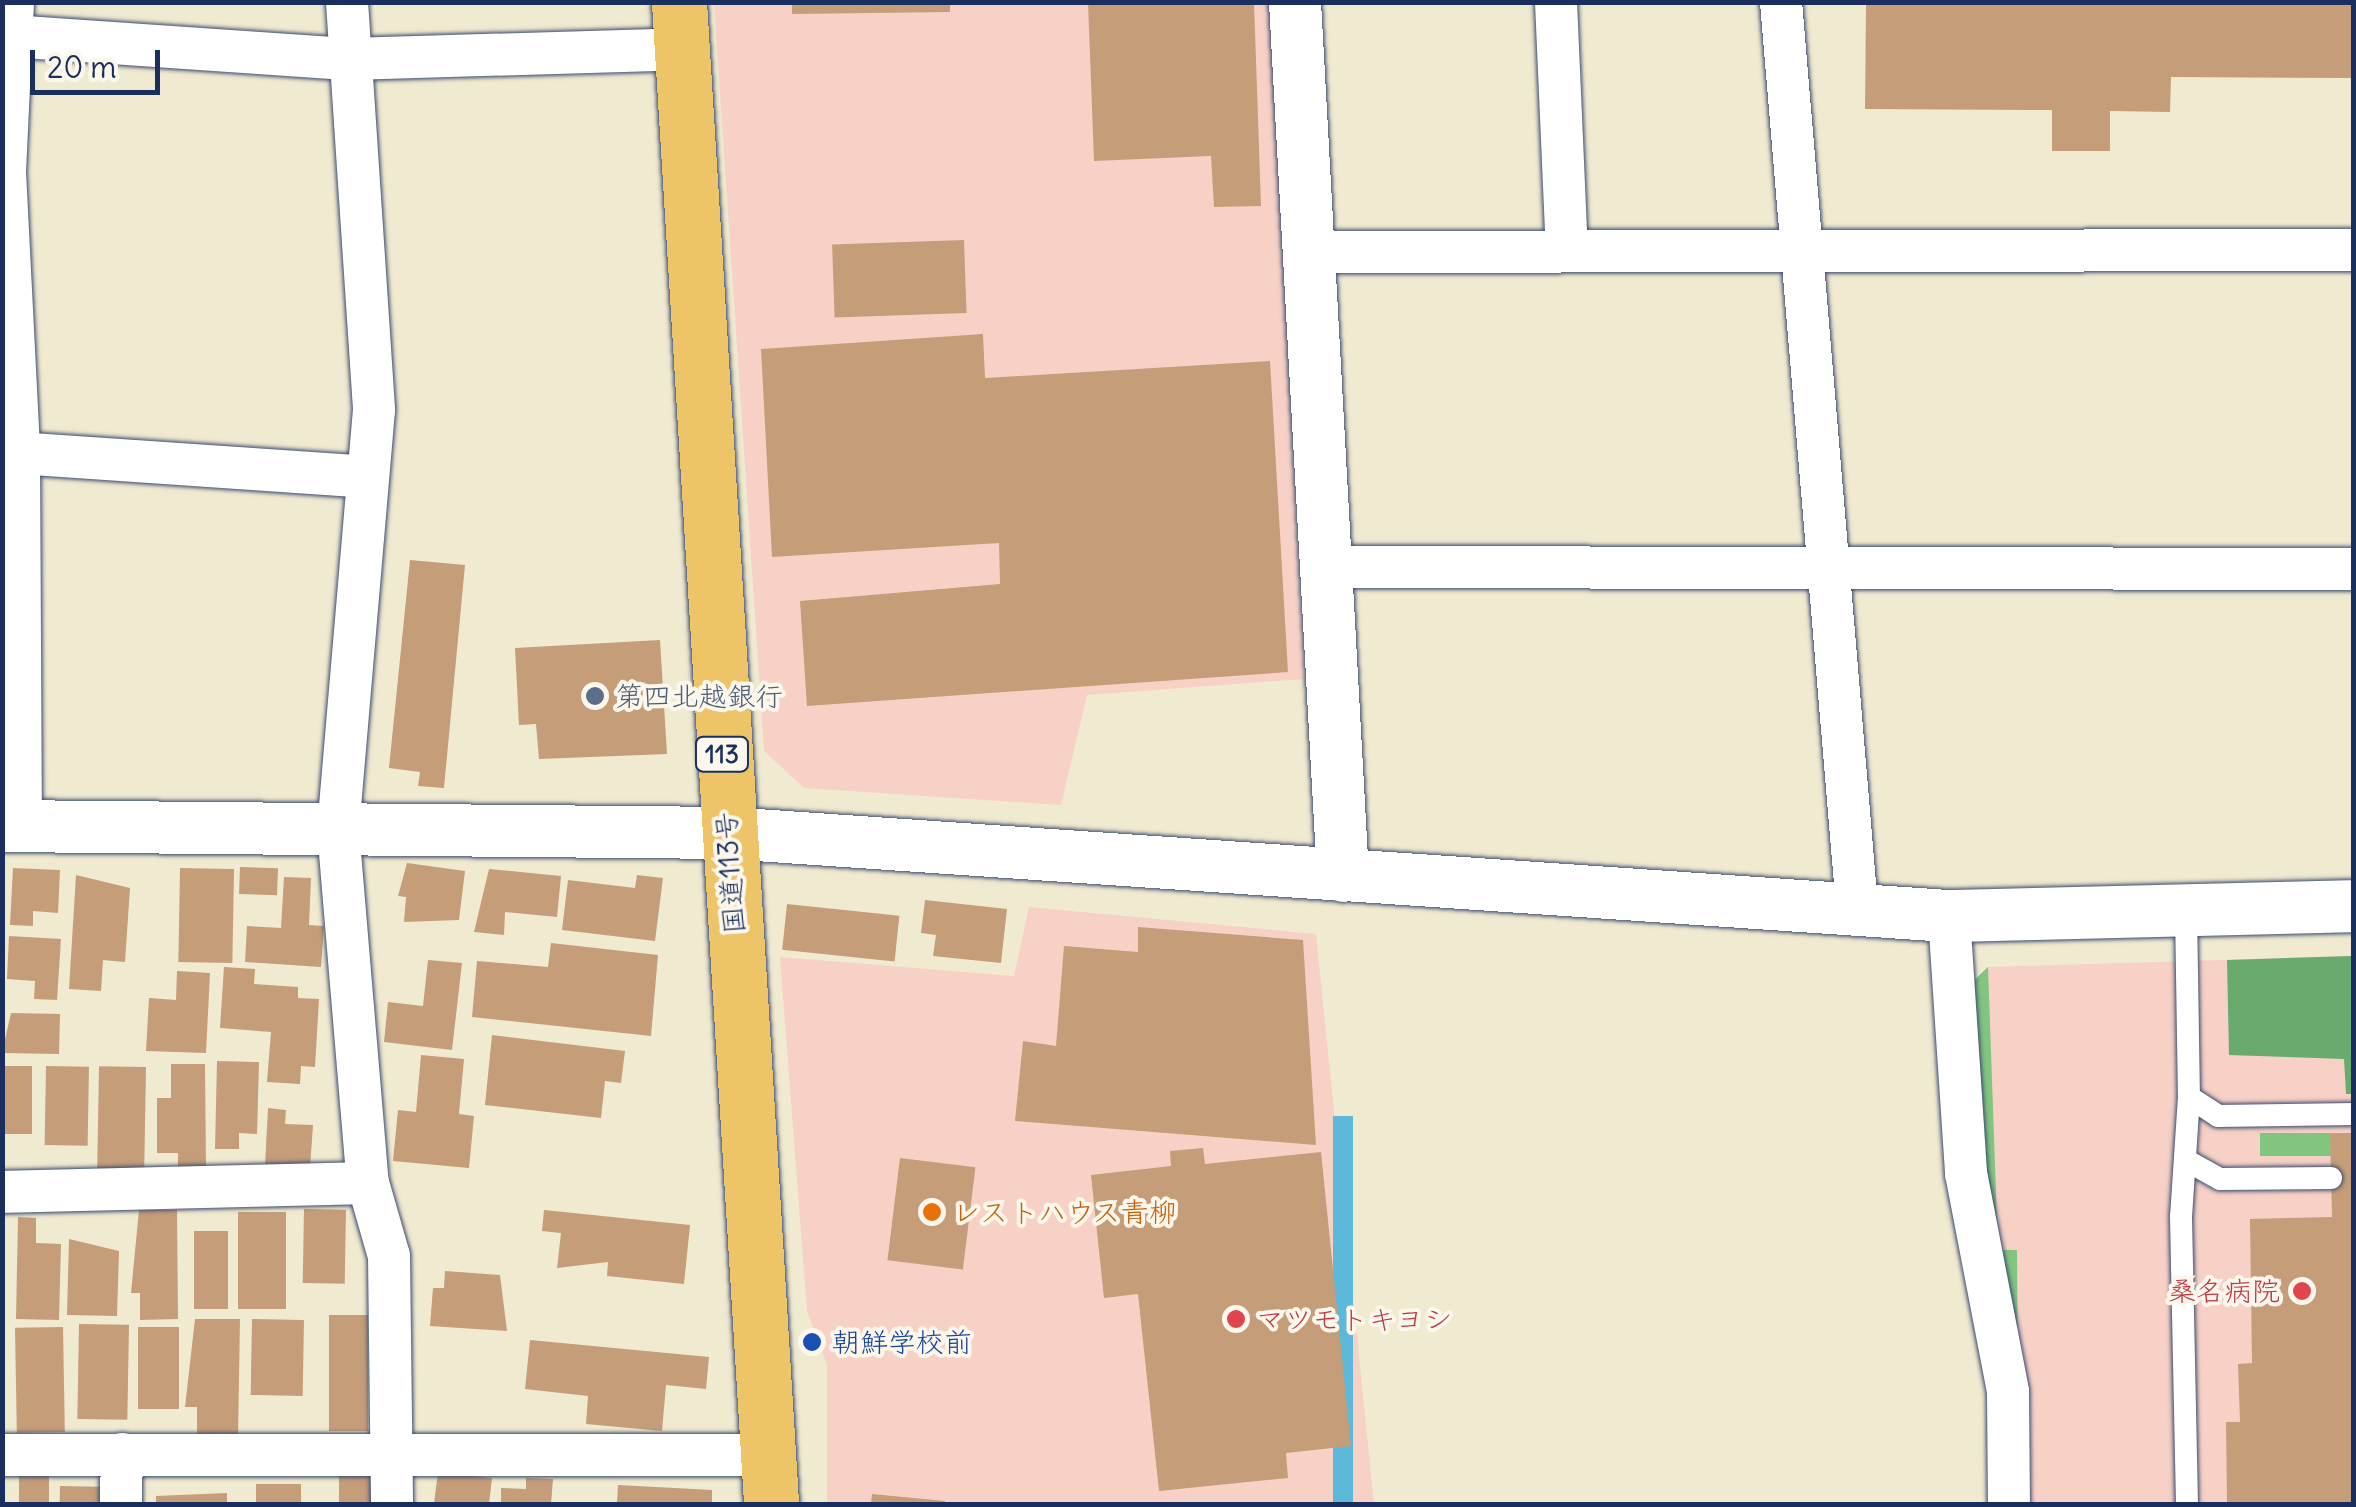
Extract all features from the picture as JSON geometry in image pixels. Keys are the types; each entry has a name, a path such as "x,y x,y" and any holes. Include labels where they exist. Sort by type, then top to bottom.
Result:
{"highway":[{"name":"国道113号","path":"680,26 770,1480"}],"street":[{"path":"347,2 374,410 338,829 368,1183 389,1256 386,1452 392,1504"},
{"path":"1295,2 1343,876"},
{"path":"1556,2 1567,249"},
{"path":"1782,2 1823,568 1857,908"},
{"path":"680,26 350,58 12,19 4,172 11,453 12,825 727,832 1950,916 2354,906"},
{"path":"1306,252 1802,247 2354,250"},
{"path":"11,453 367,477"},
{"path":"1327,567 2354,568"},
{"path":"1950,916 1966,1173 2008,1392 2009,1504"},
{"path":"2,1192 368,1183"},
{"path":"2,1456 386,1452 770,1480"},
{"path":"120,1504 122,1454"}],"lane":[{"path":"2186,910 2191,1163 2181,1217 2188,1504"},
{"path":"2190,1097 2218,1116 2354,1114"},
{"path":"2191,1163 2220,1180 2331,1178"}],"shaded area":[{"path":"714,3 1271,3 1304,679 1087,695 1061,805 804,788 764,751"},
{"path":"1029,907 1316,934 1374,1504 827,1504 827,1365 807,1311 780,957 1014,976"},
{"path":"2351,956 2353,1504 2020,1504 1965,989 1988,967"}],"green space":[{"path":"2351,956 2353,1094 2346,1094 2344,1059 2229,1055 2227,960"},
{"path":"1988,967 1998,1250 2017,1250 2018,1389 1978,1173 1965,989"},
{"path":"2260,1133 2353,1133 2353,1156 2260,1156"}],"water":[{"path":"1333,1116 1353,1116 1353,1504 1333,1504"}],"building":[{"path":"792,2 950,2 950,12 792,14"},
{"path":"1088,2 1254,2 1261,206 1214,207 1211,156 1094,161"},
{"path":"1866,2 2354,2 2354,78 2171,77 2170,112 2110,111 2110,151 2052,151 2052,110 1865,109"},
{"path":"964,240 967,313 835,318 832,245"},
{"path":"983,334 985,378 1270,361 1288,672 807,706 800,601 1000,584 999,543 772,557 761,349"},
{"path":"410,560 465,565 444,788 418,786 420,772 389,768"},
{"path":"660,640 667,754 539,759 536,724 519,725 515,648"},
{"path":"407,863 465,871 459,920 404,922 406,897 398,896"},
{"path":"240,867 278,868 277,895 239,894"},
{"path":"13,868 60,870 58,913 33,911 33,926 10,925"},
{"path":"180,868 234,869 232,963 178,962"},
{"path":"489,869 561,876 557,917 505,912 504,935 474,932"},
{"path":"76,875 130,888 125,962 103,960 101,991 69,989"},
{"path":"637,875 663,878 655,941 562,930 568,880 635,888"},
{"path":"284,877 311,878 309,925 324,926 321,967 245,962 247,926 281,928"},
{"path":"925,900 1007,909 1001,963 933,956 936,935 921,933"},
{"path":"787,904 899,916 895,962 782,950"},
{"path":"1138,927 1303,940 1316,1145 1015,1121 1023,1041 1056,1046 1064,946 1138,952"},
{"path":"9,936 61,939 57,1000 34,999 35,981 7,979"},
{"path":"551,943 658,955 651,1036 472,1017 477,961 548,967"},
{"path":"428,960 462,963 452,1050 384,1042 388,1002 423,1006"},
{"path":"224,967 255,969 254,984 298,987 298,998 319,999 315,1067 301,1066 300,1084 267,1082 271,1032 220,1028"},
{"path":"177,971 210,973 206,1053 146,1051 149,998 176,1000"},
{"path":"11,1013 60,1014 59,1054 2,1053"},
{"path":"492,1035 625,1051 621,1083 605,1081 601,1118 485,1105"},
{"path":"421,1055 464,1059 459,1114 474,1116 469,1168 393,1161 398,1110 416,1112"},
{"path":"217,1061 259,1062 257,1134 239,1133 239,1149 215,1149"},
{"path":"171,1064 205,1064 206,1168 178,1168 178,1153 157,1153 157,1098 171,1098"},
{"path":"3,1066 32,1066 32,1134 3,1134"},
{"path":"46,1066 89,1067 88,1146 45,1145"},
{"path":"99,1066 146,1067 144,1174 97,1173"},
{"path":"268,1108 286,1110 285,1124 313,1125 310,1168 265,1165"},
{"name":"桑名病院","path":"2354,1133 2354,1504 2227,1504 2226,1422 2240,1422 2238,1364 2252,1363 2250,1219 2332,1217 2330,1134"},
{"path":"1203,1148 1205,1164 1321,1152 1351,1446 1286,1453 1288,1478 1159,1491 1138,1294 1104,1298 1091,1175 1171,1166 1170,1151"},
{"path":"900,1158 975,1167 963,1269 887,1260"},
{"path":"304,1209 346,1210 345,1284 303,1283"},
{"path":"139,1210 177,1210 178,1319 140,1320 140,1293 131,1293"},
{"path":"544,1210 690,1225 684,1284 607,1276 608,1262 557,1268 561,1233 542,1231"},
{"path":"238,1212 286,1212 286,1309 238,1309"},
{"path":"18,1217 36,1218 36,1243 61,1244 59,1320 16,1319"},
{"path":"194,1231 228,1231 228,1309 194,1309"},
{"path":"69,1239 119,1251 117,1316 67,1315"},
{"path":"445,1271 500,1275 507,1331 430,1326 433,1288 444,1288"},
{"path":"329,1315 368,1315 368,1431 329,1431"},
{"path":"195,1319 240,1319 238,1437 197,1437 197,1407 185,1407"},
{"path":"252,1319 304,1320 303,1396 251,1395"},
{"path":"79,1324 129,1325 127,1420 77,1419"},
{"path":"63,1327 65,1432 17,1433 15,1328"},
{"path":"138,1327 179,1327 179,1409 138,1409"},
{"path":"530,1340 709,1357 706,1389 666,1385 662,1431 586,1424 588,1396 525,1389"},
{"path":"438,1472 492,1478 489,1504 434,1504"},
{"path":"339,1474 374,1474 374,1504 339,1504"},
{"path":"19,1475 49,1475 49,1504 19,1504"},
{"path":"526,1478 553,1479 551,1504 501,1504 501,1488 526,1489"},
{"path":"256,1484 301,1484 301,1504 256,1504"},
{"path":"618,1485 712,1490 712,1504 617,1504"},
{"path":"60,1486 100,1487 100,1504 60,1504"},
{"path":"227,1493 227,1504 156,1504 156,1496"},
{"path":"872,1494 945,1501 945,1504 871,1504"}],"place":[{"name":"第四北越銀行","path":"595,696"},
{"name":"レストハウス青柳","path":"932,1212"},
{"name":"桑名病院","path":"2302,1291"},
{"name":"マツモトキヨシ","path":"1236,1319"},
{"name":"朝鮮学校前","path":"812,1342"}]}
